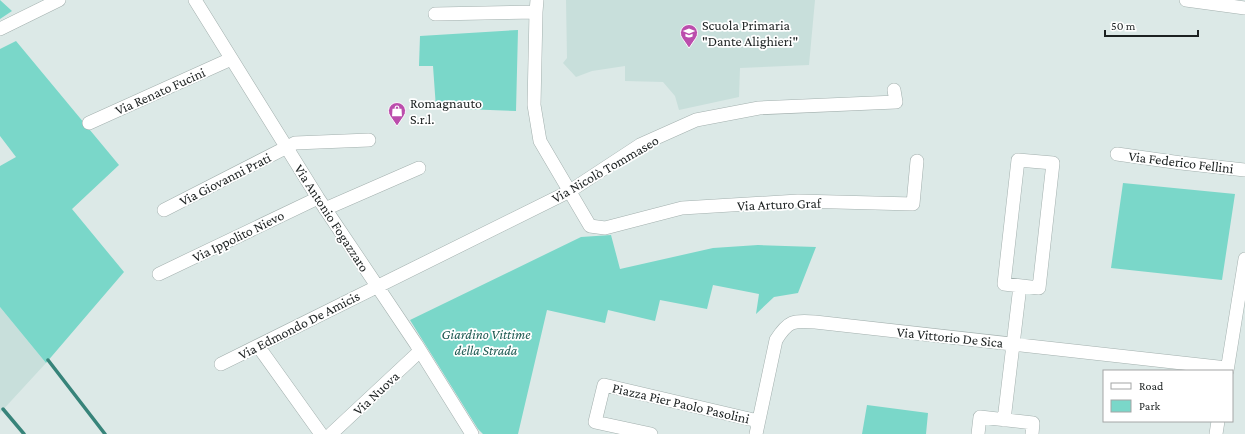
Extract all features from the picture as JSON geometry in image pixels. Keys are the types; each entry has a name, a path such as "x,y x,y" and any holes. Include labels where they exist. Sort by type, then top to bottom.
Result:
{"street":[{"path":"0,29 59,0"},
{"name":"Via Antonio Fogazzaro","path":"195,0 286,148 420,351 472,434"},
{"path":"1186,0 1245,8"},
{"path":"435,14 537,6 534,133 570,191"},
{"name":"Via Renato Fucini","path":"89,124 231,59"},
{"name":"Via Nicolò Tommaseo","path":"376,286 570,191 640,145 696,120 758,108 830,99 895,96"},
{"name":"Via Giovanni Prati","path":"164,210 295,142 369,140"},
{"name":"Via Federico Fellini","path":"1118,154 1245,170"},
{"path":"1018,160 1053,164 1039,288 1020,286 1004,284 1018,160"},
{"name":"Via Arturo Graf","path":"570,191 590,226 605,228 682,208 798,201 913,204 917,161"},
{"path":"325,209 418,168"},
{"name":"Via Ippolito Nievo","path":"159,274 318,198"},
{"path":"1227,369 1245,259"},
{"name":"Via Edmondo De Amicis","path":"221,364 376,286"},
{"path":"1004,420 1020,286"},
{"name":"Via Vittorio De Sica","path":"756,434 776,340 783,329 791,322 815,322 1013,343 1227,369"},
{"path":"258,346 321,434"},
{"name":"Via Nuova","path":"331,434 420,351"},
{"name":"Piazza Pier Paolo Pasolini","path":"651,434 595,422 604,385 758,421"},
{"path":"978,434 980,417 1033,423 1032,434"},
{"path":"1216,434 1218,422"}],"shaded area":[{"name":"Scuola Primaria \"Dante Alighieri\"","path":"566,0 815,0 809,65 740,68 739,97 679,110 675,96 663,82 625,81 625,66 592,71 576,77 563,63 567,58"},
{"path":"0,307 46,363 0,413"}],"green space":[{"path":"0,0 12,11 0,19"},
{"path":"518,30 516,111 436,108 433,66 419,66 420,36"},
{"path":"16,41 119,165 72,209 124,272 46,363 0,307 0,166 16,157 0,136 0,49"},
{"path":"1123,183 1235,194 1222,280 1111,268"},
{"name":"Giardino Vittime della Strada","path":"611,235 620,269 713,248 758,245 816,247 798,293 774,297 756,314 759,294 713,285 707,309 660,300 655,321 608,310 605,323 547,310 518,434 483,434 478,429 410,320 581,237"},
{"path":"867,405 928,413 926,434 862,434"}],"waterway":[{"path":"48,360 105,434"},
{"path":"3,409 24,434"}],"place":[{"name":"Scuola Primaria \"Dante Alighieri\"","path":"689,48"},
{"name":"Romagnauto S.r.l.","path":"397,126"}]}
